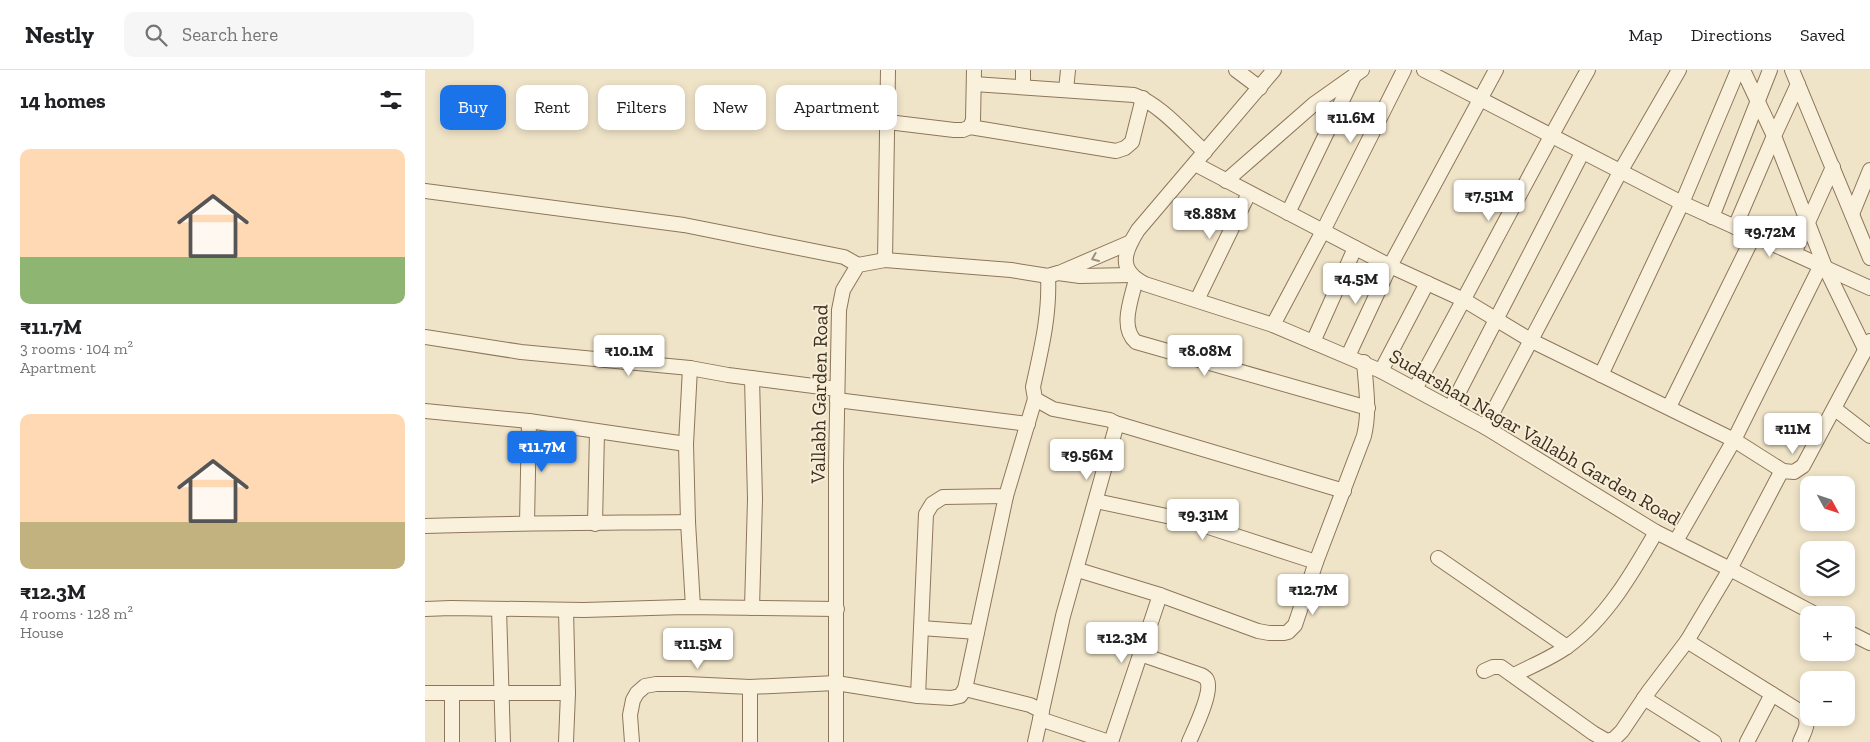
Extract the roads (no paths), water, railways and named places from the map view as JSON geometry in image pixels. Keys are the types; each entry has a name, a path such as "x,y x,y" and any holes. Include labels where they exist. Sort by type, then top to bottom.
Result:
{"street":[{"path":"889,70 889,85"},
{"path":"1023,70 1023,87"},
{"path":"1065,90 1068,70"},
{"path":"1236,70 1260,88"},
{"path":"1274,70 1138,230 1131,242 1126,264 1133,277 1127,325 1130,337 1136,342 1368,408"},
{"path":"1273,325 1323,231 1404,70"},
{"path":"1424,70 1682,203 1870,288"},
{"path":"1348,356 1390,266 1496,70"},
{"path":"1415,389 1550,136 1588,70"},
{"path":"1485,427 1532,342 1620,172 1679,70"},
{"path":"1601,375 1682,203 1738,70"},
{"path":"1195,164 1390,266 1464,300 1532,342 1734,440 1783,471 1794,472 1803,466 1835,409 1867,345 1823,266 1774,136 1743,70"},
{"path":"1712,217 1770,70"},
{"path":"1288,213 1358,73"},
{"path":"1226,181 1314,104 1358,73"},
{"path":"1735,227 1774,136 1796,75"},
{"path":"1796,75 1870,258"},
{"path":"970,127 973,120 974,77 1023,87 1134,95 1143,98 1205,152"},
{"path":"897,123 954,130 963,130 970,127 1116,151 1125,148 1132,142 1143,98"},
{"path":"885,260 888,130"},
{"path":"1451,408 1582,153"},
{"path":"1793,253 1833,167"},
{"path":"1852,214 1870,170"},
{"path":"425,191 684,226 844,257 858,265 885,260 1053,275 1133,277"},
{"path":"1197,300 1249,193"},
{"path":"1669,407 1754,235"},
{"path":"1053,275 1131,242"},
{"path":"1313,342 1355,248"},
{"name":"Vallabh Garden Road","path":"836,742 837,394 840,300 843,290 858,265"},
{"path":"1675,541 1734,440 1823,266"},
{"path":"632,742 631,715 633,700 637,693 645,686 687,684 750,687 836,683 918,696 951,698 960,696 965,689 1007,496 1035,399 1033,387 1049,307 1053,275"},
{"name":"Sudarshan Nagar Vallabh Garden Road","path":"1133,277 1273,325 1364,362 1485,427 1656,532 1800,606"},
{"path":"1381,371 1427,283"},
{"path":"425,337 521,352 690,368 837,394 1028,424"},
{"path":"1077,570 1160,595 1259,631 1269,633 1287,632 1295,625 1315,562 1364,436 1368,408 1364,362"},
{"path":"690,368 686,444 687,522 693,608"},
{"path":"752,378 755,499 752,608"},
{"path":"1035,399 1053,409 1104,418 1115,423 1344,491"},
{"path":"1835,409 1870,436"},
{"path":"425,411 529,421 686,444"},
{"path":"527,523 529,421"},
{"path":"1035,742 1063,616 1116,432 1115,423"},
{"path":"595,524 597,432"},
{"path":"1484,671 1497,666 1514,675 1593,733 1607,741 1614,739 1622,732 1644,698 1687,641 1731,569 1777,477 1783,471"},
{"path":"918,696 926,514 932,504 943,497 1007,496"},
{"path":"1096,501 1190,521 1315,562"},
{"path":"425,526 687,522"},
{"path":"1514,675 1567,647 1584,633 1631,576 1656,532"},
{"path":"1438,558 1567,647"},
{"path":"965,689 1030,705 1041,715 1110,742 1160,595"},
{"path":"425,610 451,608 565,610 752,608 837,610"},
{"path":"499,609 503,742"},
{"path":"565,610 566,742"},
{"path":"921,628 977,632"},
{"path":"1855,636 1870,643"},
{"path":"1687,641 1804,714 1807,719 1807,725 1800,742"},
{"path":"1140,654 1201,675 1207,679 1207,695 1189,742"},
{"path":"750,687 750,742"},
{"path":"425,693 567,692"},
{"path":"453,694 453,742"},
{"path":"1747,742 1772,694"},
{"path":"1644,698 1714,742"}]}
